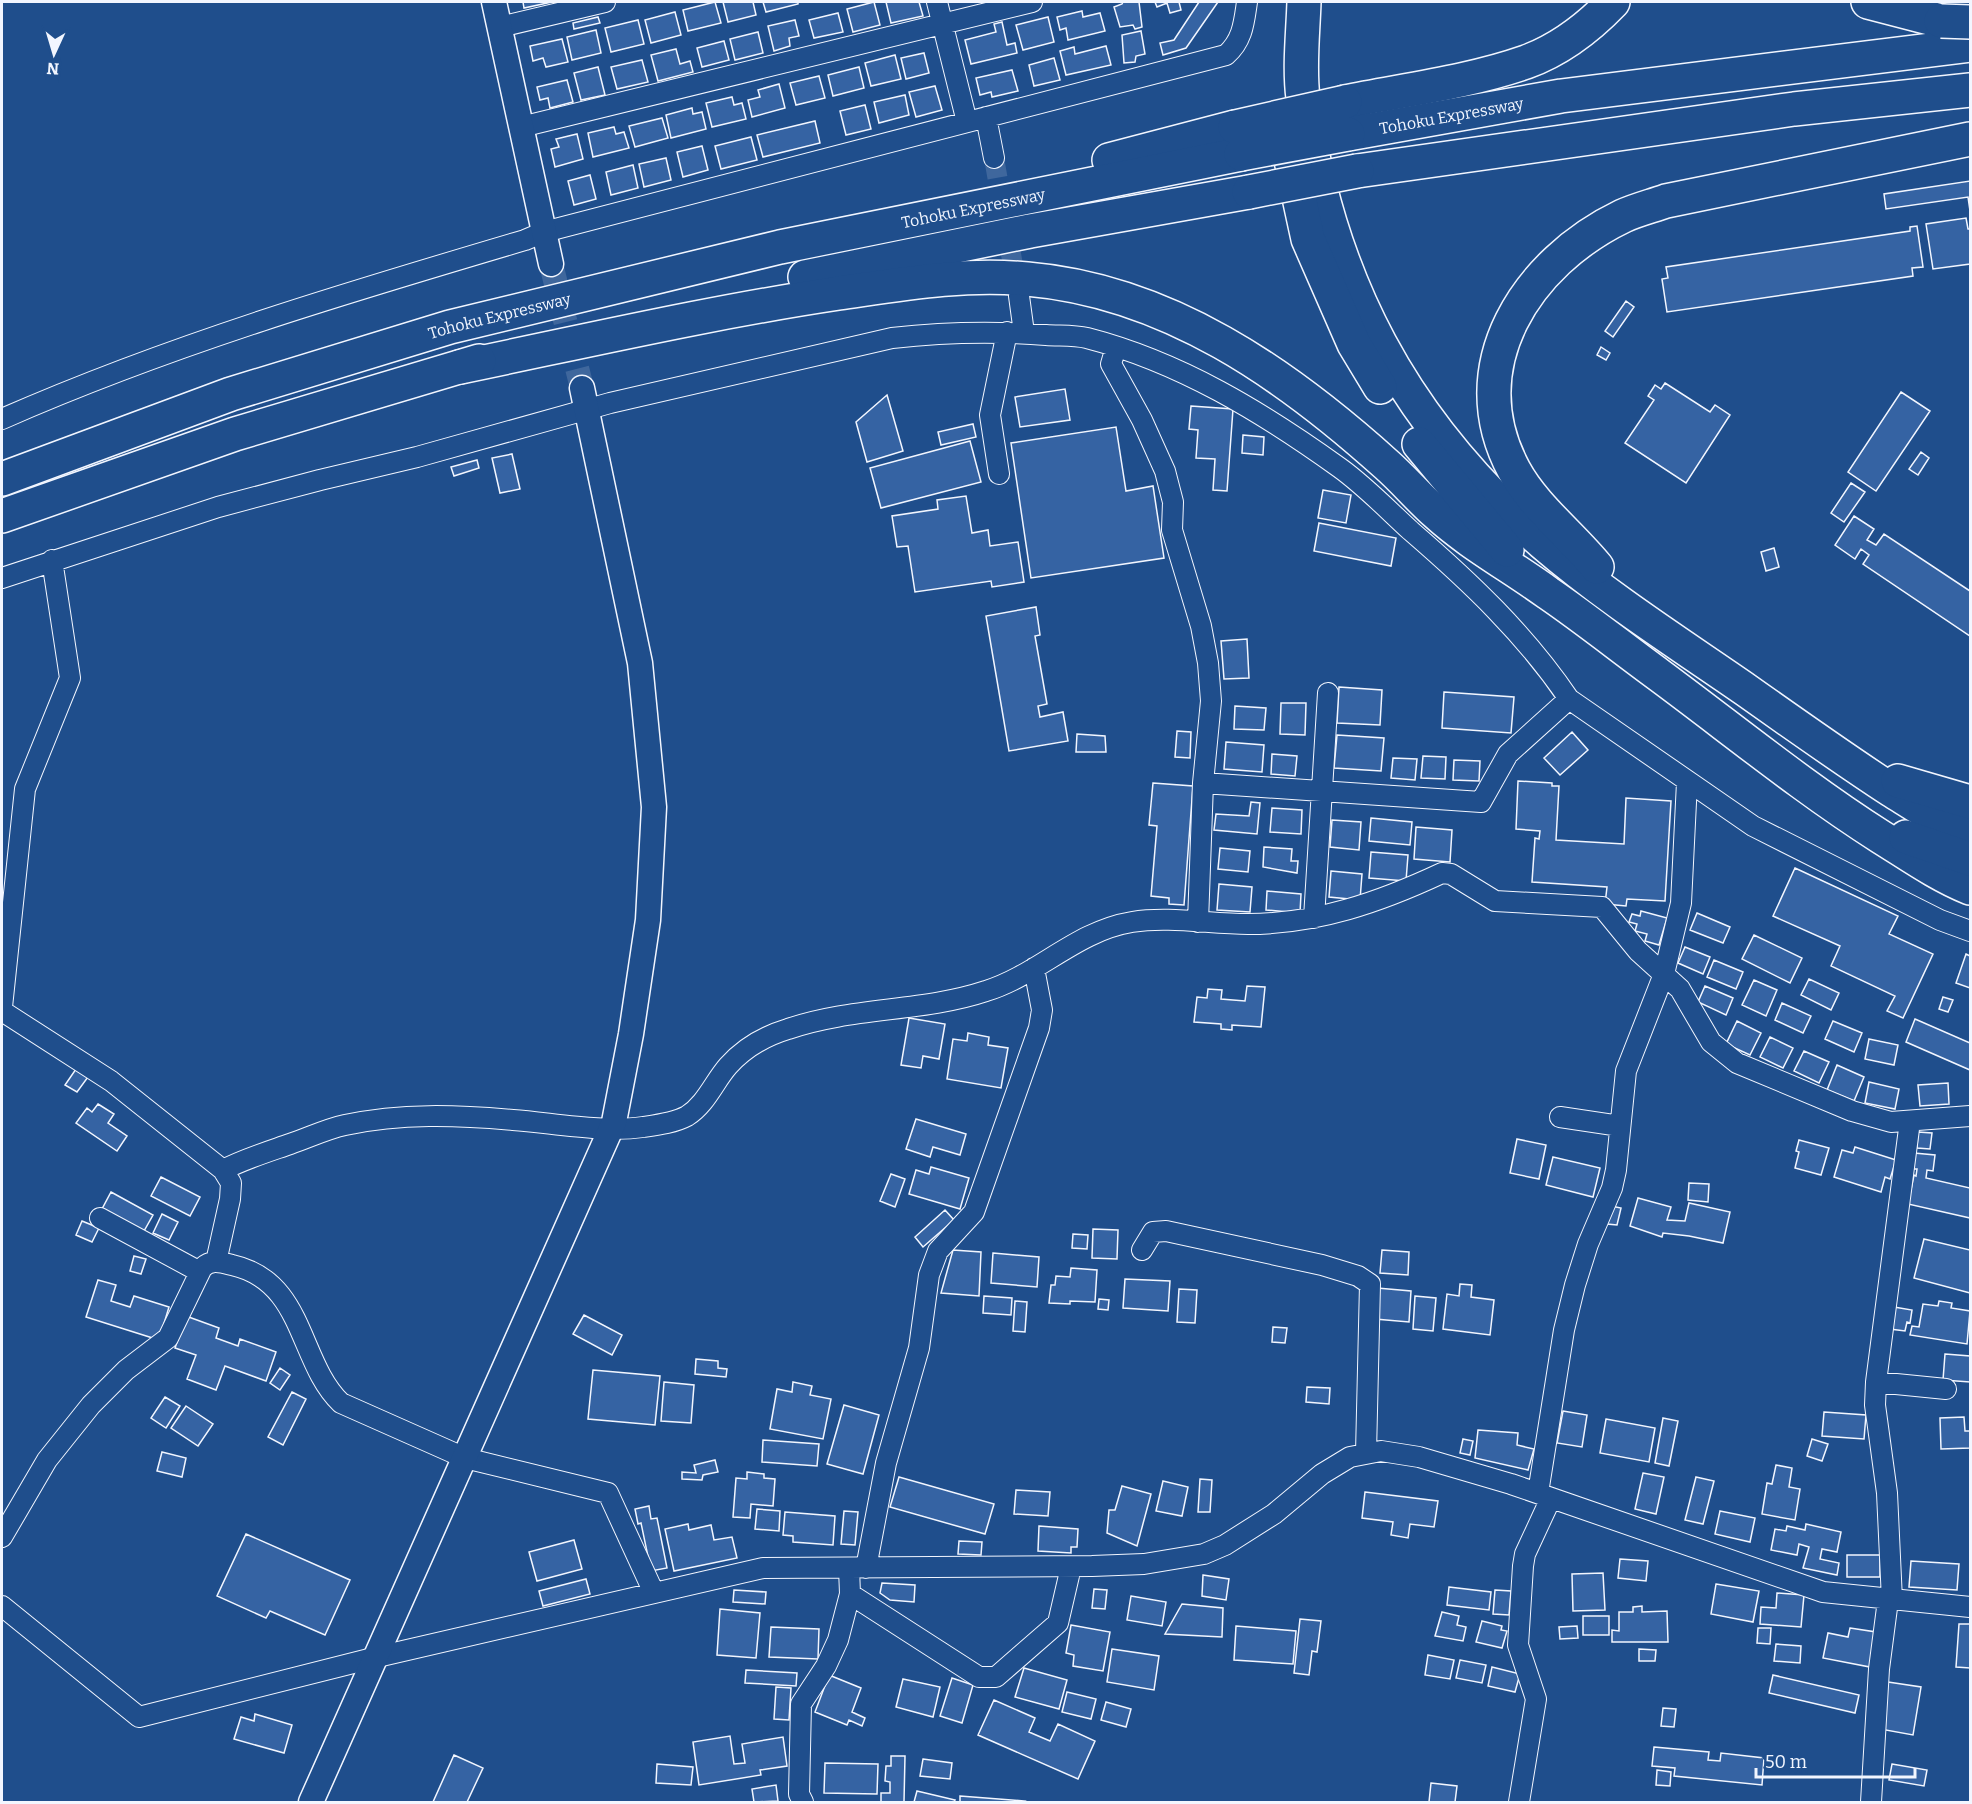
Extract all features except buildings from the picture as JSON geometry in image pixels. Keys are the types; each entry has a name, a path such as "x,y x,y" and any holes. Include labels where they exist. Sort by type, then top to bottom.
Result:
{"highway":[{"path":"1284,2 1280,71 1282,119 1308,239 1334,303 1354,344 1400,418 1497,539 1547,592"},
{"path":"1304,2 1303,97 1328,224 1353,294 1384,352 1442,438 1488,492 1544,544 1635,613 1862,771 1946,825 1971,834"},
{"path":"1238,140 1345,102 1433,85 1527,62 1574,38 1613,2"},
{"path":"1868,2 1957,34"},
{"name":"Tohoku Expressway","path":"2,479 231,394 450,327 1238,140 1348,134 1561,96 1957,34"},
{"name":"Tohoku Expressway","path":"2,516 235,434 459,366 786,281 1030,231 1357,171 1794,109 1967,91"},
{"path":"1635,613 1576,542 1532,496 1514,470 1500,436 1493,376 1504,337 1518,306 1548,267 1592,233 1624,215 1666,201 1971,139"},
{"path":"459,366 793,300 923,281 980,276 1032,279 1106,293 1181,319 1258,363 1313,401 1390,467 1437,514 1547,592 1850,817 1929,868 1971,888"},
{"path":"1862,771 1971,802"},
{"path":"1850,817 1971,859"}],"street":[{"path":"494,2 551,264"},
{"path":"500,27 605,2"},
{"path":"937,2 967,122"},
{"path":"521,127 1032,2"},
{"path":"2,419 55,395 222,335 525,240 544,232 1227,55 1236,46 1243,30 1247,2"},
{"path":"986,117 994,158"},
{"path":"999,474 990,415 1015,333 1019,296"},
{"path":"2,578 218,507 417,457 585,398 892,338 938,332 1015,333 1084,338 1116,346 1194,377 1226,393 1341,468 1499,610 1551,672 1569,699 1753,826 1940,920 1971,931"},
{"path":"1116,346 1111,364 1142,420 1165,471 1173,502 1172,530 1179,561 1201,626 1211,701 1203,783 1198,922"},
{"path":"311,1803 611,1128 631,1034 648,920 654,807 640,663 585,398"},
{"path":"2,1537 47,1460 91,1405 126,1370 168,1338 208,1267 230,1199 231,1183 223,1170 111,1081 2,1009 25,789 70,678 52,560"},
{"path":"1314,918 1328,693"},
{"path":"1203,783 1481,802 1508,754 1569,699"},
{"path":"1519,1803 1536,1699 1518,1645 1523,1566 1544,1496 1564,1330 1588,1244 1612,1188 1626,1071 1664,974 1681,903 1687,782"},
{"path":"223,1170 240,1161 343,1126 410,1116 454,1115 611,1128 639,1128 683,1118 694,1111 728,1066 746,1049 789,1029 872,1010 962,998 1014,981 1090,934 1134,921 1281,923 1314,918 1356,908 1442,873 1451,874 1495,901 1602,907 1638,951 1680,989 1711,1042 1737,1063 1852,1111 1891,1122 1971,1116"},
{"path":"803,1803 799,1794 801,1704 826,1666 838,1640 919,1348 929,1275 938,1251 974,1212 1039,1028 1042,1010 1034,968"},
{"path":"1560,1117 1620,1126"},
{"path":"1871,1803 1879,1669 1890,1600 1887,1492 1875,1405 1876,1382 1910,1121"},
{"path":"100,1218 208,1267 247,1270 279,1291 304,1335 330,1393 341,1403 465,1458 608,1493 654,1593"},
{"path":"1142,1250 1153,1232 1166,1231 1322,1265 1358,1276 1370,1284 1366,1453"},
{"path":"1876,1382 1946,1389"},
{"path":"2,1606 139,1717 377,1657 763,1568 1071,1567 1144,1564 1204,1554 1225,1545 1274,1514 1322,1474 1350,1457 1381,1451 1419,1457 1544,1496 1823,1592 1971,1607"},
{"path":"850,1594 932,1645 978,1677 996,1677 1058,1623 1071,1567"}],"tunnel":[{"path":"994,158 1017,288"},
{"path":"551,264 582,388"}]}
